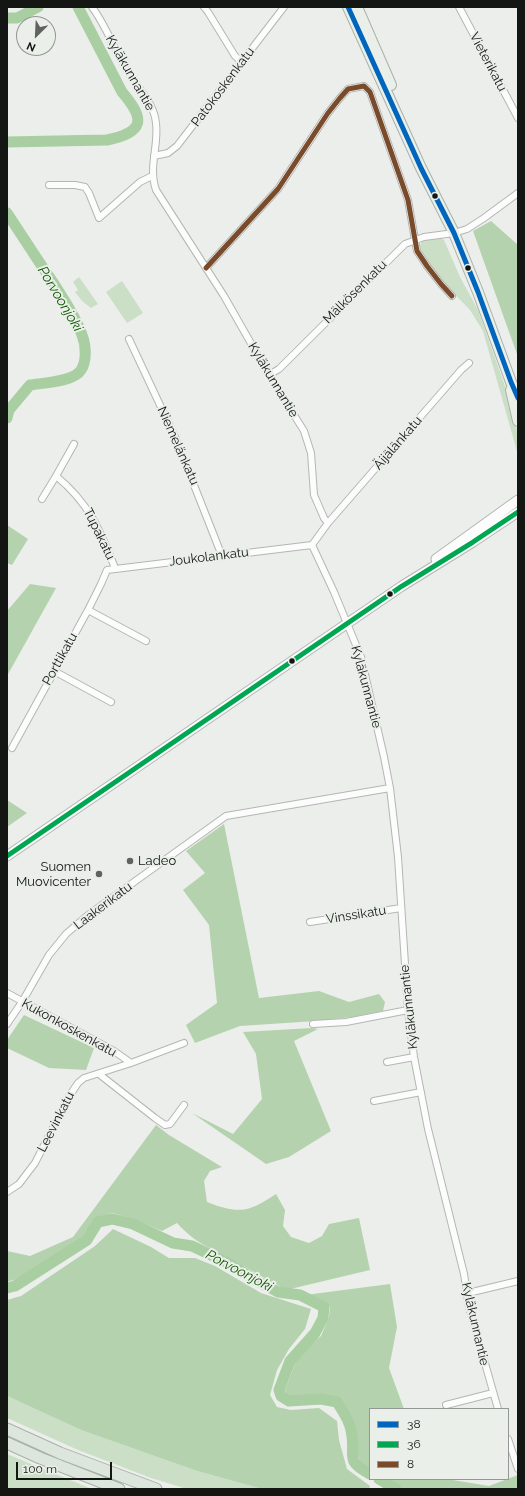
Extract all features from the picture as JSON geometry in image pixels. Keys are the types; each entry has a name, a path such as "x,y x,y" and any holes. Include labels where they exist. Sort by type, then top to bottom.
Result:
{"highway":[{"path":"7,1429 74,1458 156,1489"},
{"path":"7,1443 118,1489"}],"main road":[{"path":"348,7 418,160 453,231"},
{"path":"357,7 435,183 518,398"},
{"path":"511,382 511,396 518,420"},
{"path":"402,586 419,570 518,500"},
{"path":"7,856 347,623 518,512"}],"street":[{"name":"Kyläkunnantie","path":"92,7 129,74 154,113 157,133 152,176 156,190 224,296 269,375 304,431 311,453 314,495 324,518 328,523"},
{"path":"204,7 235,56 242,62"},
{"name":"Patokoskenkatu","path":"154,156 168,153 177,146 284,7"},
{"name":"Vieterikatu","path":"459,7 518,118"},
{"path":"206,268 278,189 336,102 348,89 364,86 370,92 408,200 414,241 417,251 426,266 452,296"},
{"path":"49,185 75,185 85,187 100,218 140,182 152,176"},
{"name":"Mälkösenkatu","path":"269,375 279,368 405,244 440,234 467,229 518,193"},
{"name":"Niemelänkatu","path":"129,339 175,437 222,556"},
{"name":"Äijälänkatu","path":"328,523 461,370 469,363"},
{"path":"42,500 74,444"},
{"name":"Tupakatu","path":"56,476 71,489 85,506 101,532 115,568"},
{"path":"312,545 328,523"},
{"name":"Kyläkunnantie","path":"312,545 334,592 361,657 384,757 390,788 398,857 408,1010 414,1057 435,1161 468,1293 469,1307 492,1393 498,1408"},
{"name":"Joukolankatu","path":"107,570 312,545"},
{"name":"Porttikatu","path":"12,748 88,610 107,570"},
{"path":"88,610 146,641"},
{"path":"54,672 111,702"},
{"name":"Laakerikatu","path":"7,1024 22,1002 49,955 66,934 88,915 226,816 390,788"},
{"name":"Vinssikatu","path":"310,922 401,908"},
{"name":"Kukonkoskenkatu","path":"7,993 114,1051 131,1063"},
{"path":"314,1024 346,1022 408,1010"},
{"name":"Leevinkatu","path":"7,1192 19,1184 35,1163 73,1089 84,1078 131,1063 184,1043"},
{"path":"387,1062 414,1057"},
{"path":"99,1074 165,1125 170,1124 184,1105"},
{"path":"374,1101 421,1092"},
{"path":"468,1293 518,1281"},
{"path":"446,1405 492,1393"},
{"path":"509,1442 518,1469"}],"green space":[{"path":"491,221 518,245 518,357 473,231"},
{"path":"435,237 440,237 444,240 460,277 478,310 505,386 518,434 518,455 483,331 470,310 439,278 421,254 419,247 422,242"},
{"path":"79,277 98,304 91,308 82,301 75,292 78,290 73,282"},
{"path":"122,281 143,313 127,323 106,292"},
{"path":"7,525 28,539 12,565 7,563"},
{"path":"30,584 56,588 7,676 7,611"},
{"path":"7,800 27,813 7,827"},
{"path":"224,824 259,998 319,991 349,1002 379,994 385,1002 383,1011 352,1017 316,1021 240,1026 195,1043 186,1025 217,1003 209,925 183,890 205,873 186,851"},
{"path":"24,1015 94,1048 86,1070 49,1068 7,1048 7,1040"},
{"path":"312,1028 318,1029 294,1041 331,1131 289,1157 266,1164 192,1113 233,1134 262,1099 256,1054 243,1032"},
{"path":"156,1125 169,1135 222,1167 210,1171 204,1181 207,1202 235,1210 243,1210 258,1205 276,1194 285,1210 283,1226 291,1237 309,1243 322,1236 329,1224 359,1218 370,1270 286,1290 203,1244 190,1236 177,1223 162,1231 136,1220 112,1213 95,1218 86,1234 57,1256 25,1276 7,1282 7,1251 30,1256 73,1237"},
{"path":"113,1229 151,1247 169,1258 195,1258 215,1266 261,1293 311,1309 305,1329 289,1349 277,1370 270,1395 277,1407 291,1410 319,1408 337,1421 339,1440 347,1469 370,1486 369,1489 262,1489 197,1471 81,1430 7,1396 7,1300 21,1296 95,1246"},
{"path":"390,1284 397,1327 389,1368 404,1408 369,1408 369,1469 359,1458 355,1430 350,1417 340,1401 320,1395 289,1398 286,1394 285,1390 296,1361 303,1350 321,1336 329,1317 330,1307 325,1302 305,1295"},
{"path":"7,1396 81,1430 197,1471 262,1489 187,1489 151,1478 78,1450 7,1418"},
{"path":"7,1454 92,1489 7,1489"},
{"path":"518,1475 518,1489 403,1489 388,1480 453,1480 489,1486 505,1480 509,1480 509,1478"}],"waterway":[{"name":"Porvoonjoki","path":"7,18 17,18 38,7"},
{"name":"Porvoonjoki","path":"7,142 107,140 128,133 134,129 137,124 138,117 135,110 122,92 78,7"},
{"name":"Porvoonjoki","path":"7,213 66,302 79,328 85,348 83,366 77,374 72,377 50,383 30,385 9,410 7,418"},
{"name":"Porvoonjoki","path":"7,1288 15,1286 87,1240 98,1222 112,1219 133,1224 173,1243 192,1246 228,1263 278,1292 300,1295 324,1307 323,1318 315,1333 290,1361 279,1390 281,1396 289,1401 321,1399 337,1402 347,1418 350,1427 354,1462 357,1466 369,1473"},
{"name":"Porvoonjoki","path":"381,1480 396,1489"}],"transit line":[{"name":"38","path":"348,7 421,168 454,233 518,398"},
{"name":"8","path":"206,268 278,189 328,113 340,98 348,89 364,86 370,92 408,200 417,251 427,266 452,296"},
{"name":"36","path":"7,856 402,586 518,512"}],"place":[{"name":"Ladeo","path":"130,861"},
{"name":"Suomen Muovicenter","path":"99,874"}]}
